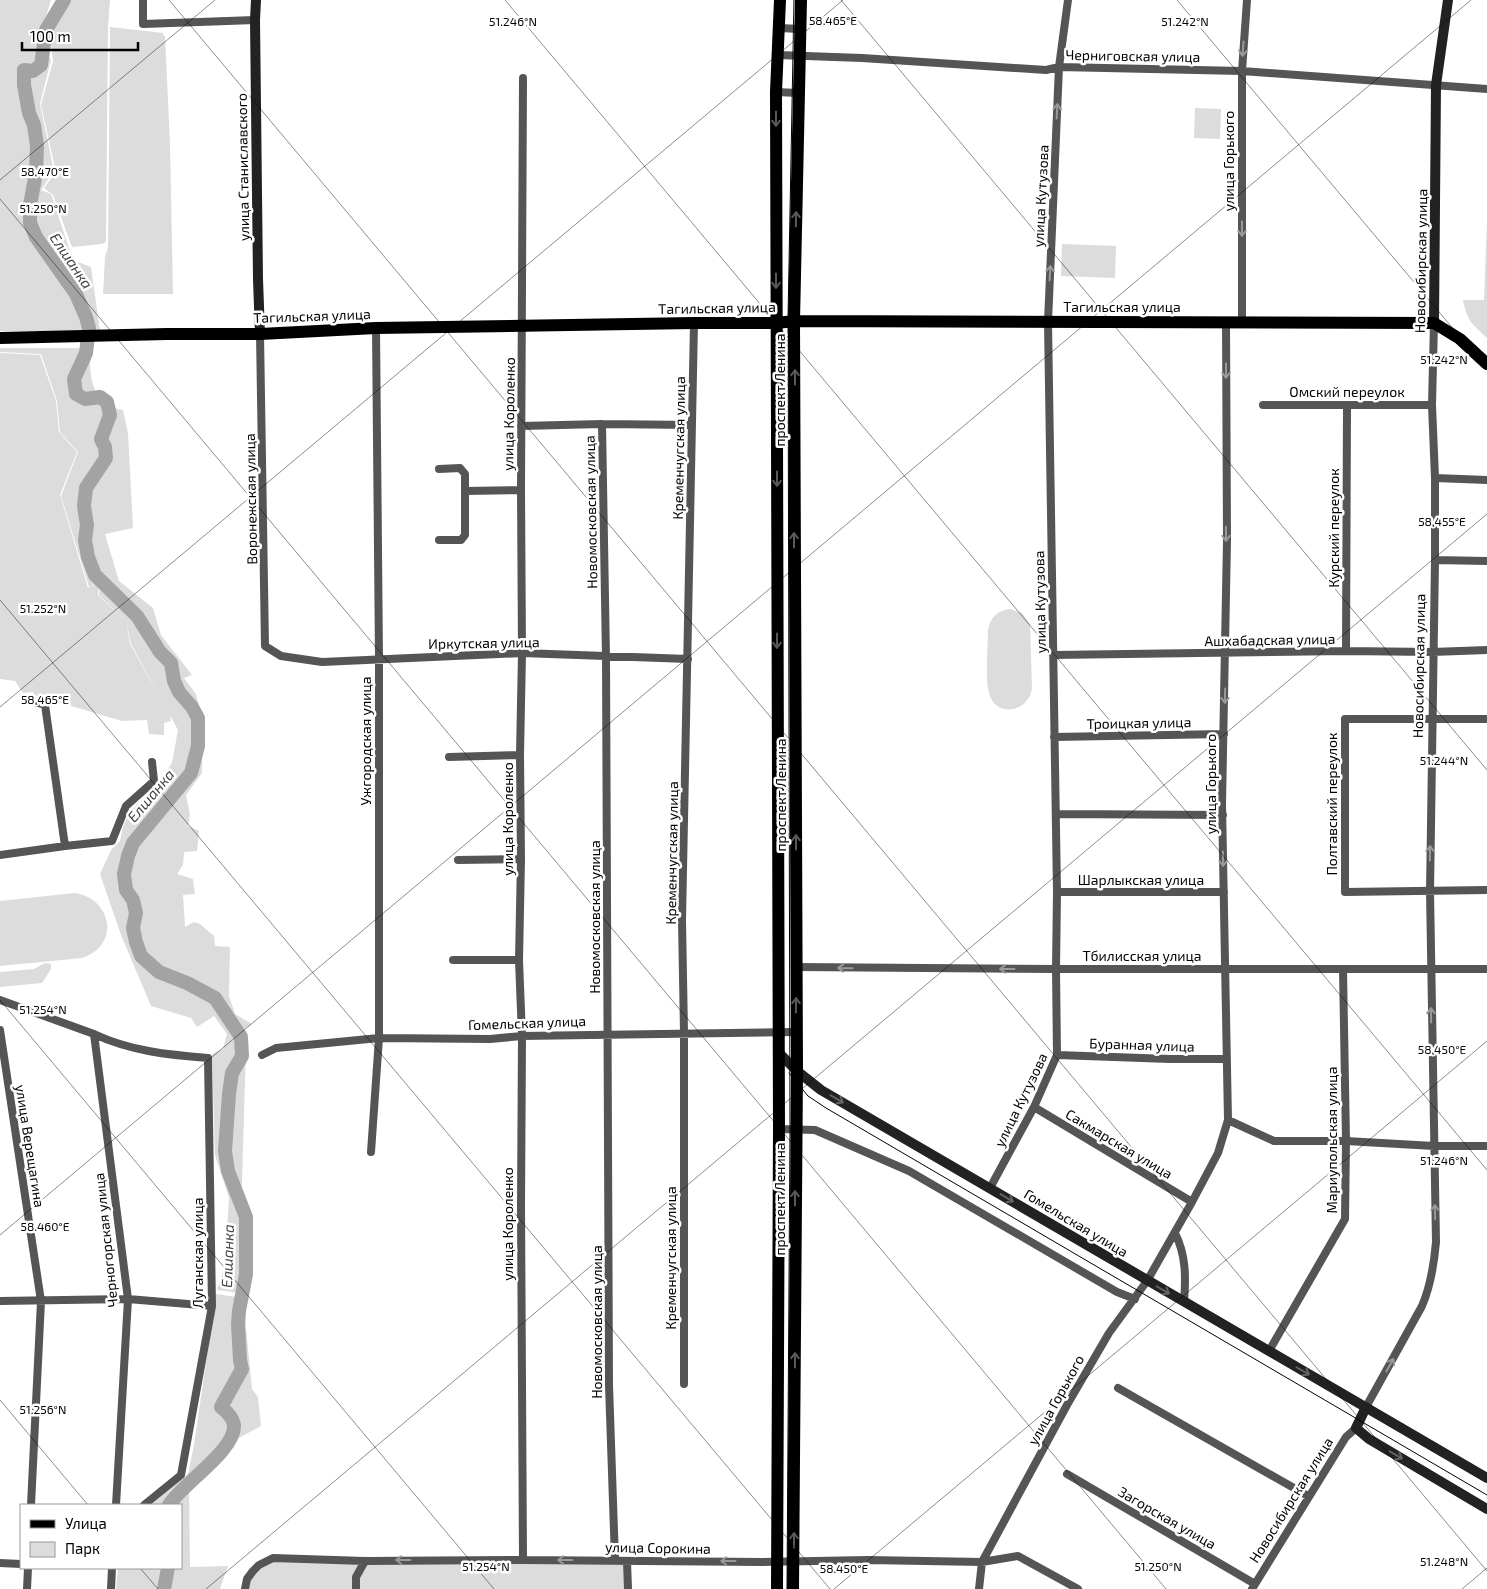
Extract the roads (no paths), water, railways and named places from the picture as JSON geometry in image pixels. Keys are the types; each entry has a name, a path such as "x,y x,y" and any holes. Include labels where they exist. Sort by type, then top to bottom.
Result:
{"main road":[{"name":"проспект Ленина","path":"776,1589 779,1384 779,1033 776,92 780,0"},
{"name":"проспект Ленина","path":"794,1589 797,883 794,321 801,0"},
{"name":"Тагильская улица","path":"0,338 260,334 376,328 522,327 694,322 1434,322"},
{"path":"1434,322 1460,339 1487,364"}],"street":[{"path":"143,0 143,24 255,20"},
{"name":"улица Станиславского","path":"256,0 260,334"},
{"name":"улица Кутузова","path":"990,1188 1034,1108 1057,1055 1056,969 1058,892 1048,322 1059,67 1068,0"},
{"name":"улица Горького","path":"1242,323 1242,71 1247,0"},
{"name":"Новосибирская улица","path":"1366,1407 1422,1306 1429,1289 1436,1242 1430,891 1432,652 1435,560 1435,478 1432,404 1436,85 1448,0"},
{"path":"779,28 800,29"},
{"name":"Черниговская улица","path":"778,55 1046,70 1059,67 1242,71 1487,89"},
{"name":"улица Короленко","path":"523,78 522,653 519,960 522,1036 523,1560"},
{"path":"776,92 798,93"},
{"name":"Кременчугская улица","path":"684,1384 684,1033 682,920 694,322"},
{"name":"улица Горького","path":"979,1589 982,1562 1076,1389 1109,1333 1135,1299 1175,1233 1218,1153 1228,1120 1223,814 1226,653 1226,322"},
{"name":"Ужгородская улица","path":"371,1152 379,1038 379,659 376,328"},
{"name":"Воронежская улица","path":"260,334 266,646 281,656"},
{"name":"Омский переулок","path":"1263,405 1432,404"},
{"name":"Курский переулок","path":"1346,651 1347,406"},
{"path":"521,426 602,424 692,425"},
{"name":"Новомосковская улица","path":"602,424 606,657 609,1385 615,1560"},
{"path":"777,447 795,447"},
{"path":"439,469 460,468 465,474 465,535 461,540 439,540"},
{"path":"1435,478 1487,480"},
{"path":"465,491 521,490"},
{"path":"1435,560 1487,561"},
{"path":"777,573 794,574"},
{"path":"777,616 795,617"},
{"name":"Ашхабадская улица","path":"1053,655 1487,650"},
{"name":"Иркутская улица","path":"281,656 322,662 522,653 688,659"},
{"path":"27,700 45,705 65,846"},
{"name":"Полтавский переулок","path":"1430,891 1345,892 1344,719 1432,719"},
{"path":"1432,719 1487,719"},
{"path":"778,723 796,723"},
{"name":"Троицкая улица","path":"1054,737 1224,734"},
{"path":"450,757 520,755"},
{"path":"0,855 112,840 126,806 154,781 152,762"},
{"path":"1056,814 1223,814"},
{"path":"458,860 521,859"},
{"path":"778,883 797,883"},
{"path":"1430,891 1487,890"},
{"name":"Шарлыкская улица","path":"1058,892 1224,892"},
{"path":"453,960 519,960"},
{"name":"Тбилисская улица","path":"797,967 1487,969"},
{"name":"Мариупольская улица","path":"1269,1351 1345,1219 1346,1141 1343,969"},
{"path":"0,1000 94,1034"},
{"name":"улица Верещагина","path":"0,1030 41,1300 31,1504"},
{"name":"Гомельская улица","path":"262,1055 276,1048 379,1038 490,1039 522,1036 796,1032"},
{"name":"Луганская улица","path":"94,1034 109,1041 158,1054 208,1058 212,1306 181,1475 145,1504"},
{"name":"Черногорская улица","path":"94,1034 128,1299 116,1504"},
{"name":"Гомельская улица","path":"778,1052 797,1071 821,1090 1487,1478"},
{"name":"Буранная улица","path":"1057,1055 1226,1059"},
{"name":"Сакмарская улица","path":"1034,1108 1192,1202"},
{"path":"1228,1120 1274,1142 1346,1141 1434,1146 1487,1146"},
{"path":"779,1129 815,1130 909,1171 1117,1292 1135,1299"},
{"path":"1175,1233 1186,1268 1184,1302"},
{"path":"0,1301 128,1299 212,1306"},
{"path":"779,1384 794,1384"},
{"path":"1118,1388 1308,1496"},
{"path":"1366,1407 1356,1428 1369,1439 1487,1509"},
{"name":"Новосибирская улица","path":"1254,1586 1346,1437 1356,1428"},
{"name":"Загорская улица","path":"1066,1474 1254,1586"},
{"name":"улица Сорокина","path":"245,1589 247,1579 253,1571 259,1565 273,1558 365,1561 868,1560 982,1562 1018,1556 1078,1589"},
{"path":"627,1560 628,1589"},
{"path":"356,1589 356,1577 365,1561"},
{"path":"0,1563 20,1564"},
{"path":"27,1589 28,1569"},
{"path":"111,1589 112,1569"}],"waterway":[{"name":"Елшанка","path":"64,0 46,30 41,65 33,71 24,70 24,85 37,146 36,173 30,205 30,223 36,237 76,294 89,328 86,353 74,379 76,394 85,399 100,397 107,402 110,415 101,439 105,447 106,458 86,488 84,506 87,525 85,540 88,557 95,575 137,616 160,652 171,663 174,681 179,692 192,707 198,718 198,746 191,773 133,843 124,874 126,890 133,900 136,913 133,928 141,956 159,972 187,983 215,998 241,1037 242,1056 232,1073 229,1094 225,1151 228,1171 246,1217 246,1274 238,1324 242,1369 221,1407 231,1417 234,1425 227,1445 170,1504"},
{"name":"Елшанка","path":"164,1589 168,1569"}],"tram line":[{"path":"787,1589 790,1129 788,318 794,0"},
{"path":"789,1073 808,1096 826,1108 1487,1495"}]}
